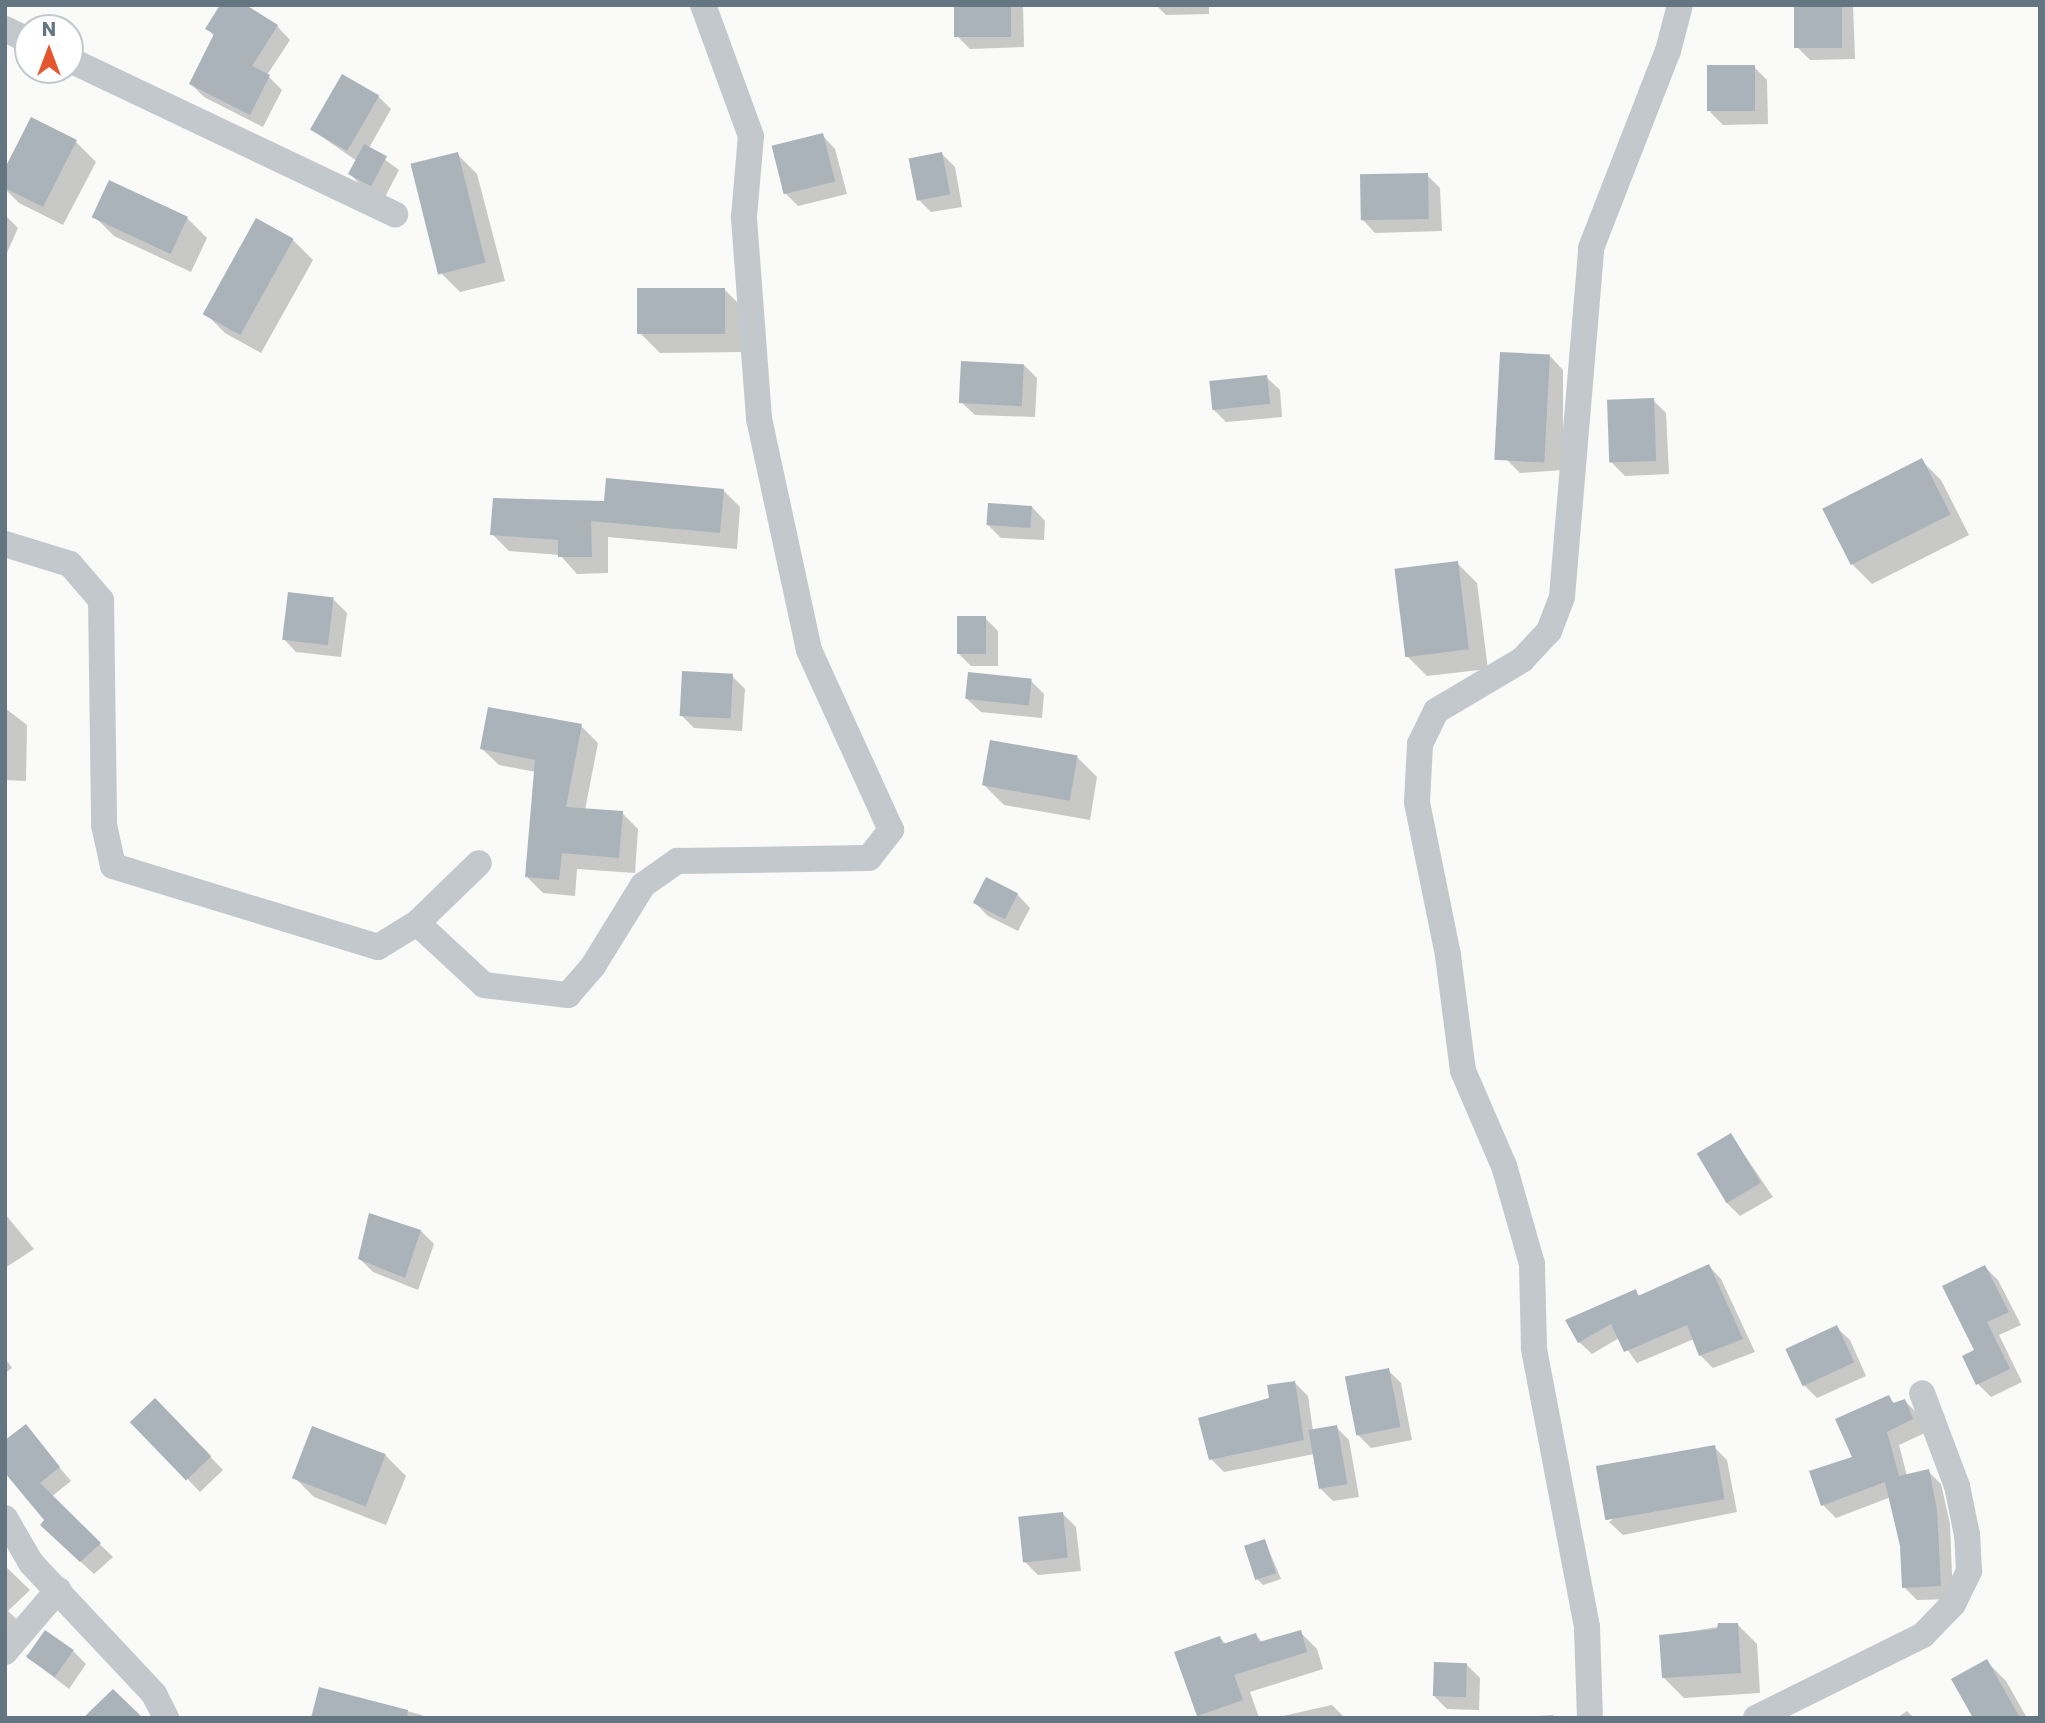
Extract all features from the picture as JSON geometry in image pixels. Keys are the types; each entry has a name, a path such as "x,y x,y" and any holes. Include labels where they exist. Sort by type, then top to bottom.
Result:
{"street":[{"path":"416,923 484,985 568,995 593,966 643,885 677,861 869,858 891,830 809,650 759,418 744,218 751,136 703,5"},
{"path":"1590,1718 1587,1627 1534,1348 1532,1264 1504,1166 1463,1071 1448,955 1417,802 1420,744 1436,711 1522,660 1549,631 1562,597 1591,248 1681,14 1680,5"},
{"path":"84,67 395,214"},
{"path":"5,544 70,565 102,600 104,825 113,866 378,947 416,923 479,863"},
{"path":"1756,1718 1923,1635 1954,1604 1969,1571 1967,1535 1957,1486 1922,1393"},
{"path":"5,1518 32,1563 154,1694 166,1718"},
{"path":"5,1652 58,1590"}],"building":[{"path":"220,5 246,5 278,25 252,66 270,75 250,115 189,84 214,34 205,29"},
{"path":"954,5 1011,5 1011,37 954,37"},
{"path":"1794,5 1842,5 1842,48 1794,48"},
{"path":"1707,65 1755,65 1755,111 1707,111"},
{"path":"342,74 379,96 347,151 310,129"},
{"path":"31,117 77,140 43,207 5,188 5,168"},
{"path":"823,133 835,182 784,194 772,146"},
{"path":"364,144 387,156 371,186 348,174"},
{"path":"458,152 486,263 438,274 410,164"},
{"path":"942,152 950,194 917,201 909,158"},
{"path":"1428,173 1429,219 1361,220 1360,174"},
{"path":"109,180 188,217 171,254 92,217"},
{"path":"256,218 294,239 240,335 203,314"},
{"path":"637,288 725,288 725,334 637,334"},
{"path":"1500,352 1550,355 1544,462 1494,460"},
{"path":"961,361 1024,364 1022,406 959,403"},
{"path":"1267,375 1270,404 1212,410 1209,381"},
{"path":"1654,398 1656,461 1609,463 1607,400"},
{"path":"1922,458 1951,514 1851,565 1822,509"},
{"path":"606,478 724,489 720,533 591,521 592,557 558,557 558,540 490,535 493,498 604,501"},
{"path":"988,503 1032,506 1030,528 986,525"},
{"path":"1458,561 1469,649 1405,657 1394,569"},
{"path":"288,592 334,598 328,645 282,640"},
{"path":"957,616 986,616 986,654 957,654"},
{"path":"682,671 733,674 731,719 680,716"},
{"path":"968,672 1032,679 1029,706 965,699"},
{"path":"488,707 582,724 566,807 623,811 619,858 562,853 559,880 525,877 535,760 480,749"},
{"path":"990,740 1078,755 1070,801 982,785"},
{"path":"986,877 1018,893 1005,919 973,903"},
{"path":"1731,1133 1761,1183 1727,1203 1697,1154"},
{"path":"369,1213 421,1230 405,1278 358,1259"},
{"path":"1709,1264 1743,1339 1699,1356 1687,1325 1624,1352 1611,1324 1578,1343 1565,1320 1636,1289 1638,1296"},
{"path":"1985,1265 2009,1312 1987,1322 2010,1369 1976,1385 1962,1356 1974,1350 1942,1286"},
{"path":"1837,1325 1854,1362 1803,1386 1785,1349"},
{"path":"1389,1368 1400,1427 1356,1435 1345,1377"},
{"path":"1295,1381 1304,1440 1209,1460 1198,1418 1269,1398 1267,1385"},
{"path":"1889,1395 1893,1403 1905,1399 1913,1419 1887,1432 1899,1476 1929,1469 1937,1510 1941,1586 1902,1588 1900,1546 1885,1482 1821,1506 1809,1471 1852,1457 1835,1419"},
{"path":"155,1398 211,1456 186,1481 130,1422"},
{"path":"26,1424 60,1467 40,1483 101,1543 80,1562 40,1525 44,1520 5,1473 5,1440"},
{"path":"1337,1425 1347,1484 1319,1489 1308,1430"},
{"path":"312,1426 386,1454 366,1507 292,1478"},
{"path":"1715,1445 1725,1499 1605,1520 1596,1466"},
{"path":"1063,1512 1068,1558 1023,1562 1018,1517"},
{"path":"1265,1539 1276,1573 1255,1580 1244,1546"},
{"path":"1718,1623 1738,1623 1741,1673 1662,1678 1659,1635 1717,1629"},
{"path":"45,1630 74,1650 55,1677 26,1657"},
{"path":"1301,1630 1307,1652 1234,1675 1243,1700 1197,1716 1174,1652 1220,1636 1223,1644 1256,1633 1259,1642"},
{"path":"1987,1659 2020,1718 1973,1718 1951,1679"},
{"path":"1434,1662 1467,1663 1466,1697 1433,1696"},
{"path":"319,1687 408,1710 407,1718 311,1718"},
{"path":"113,1689 143,1718 83,1718"}]}
